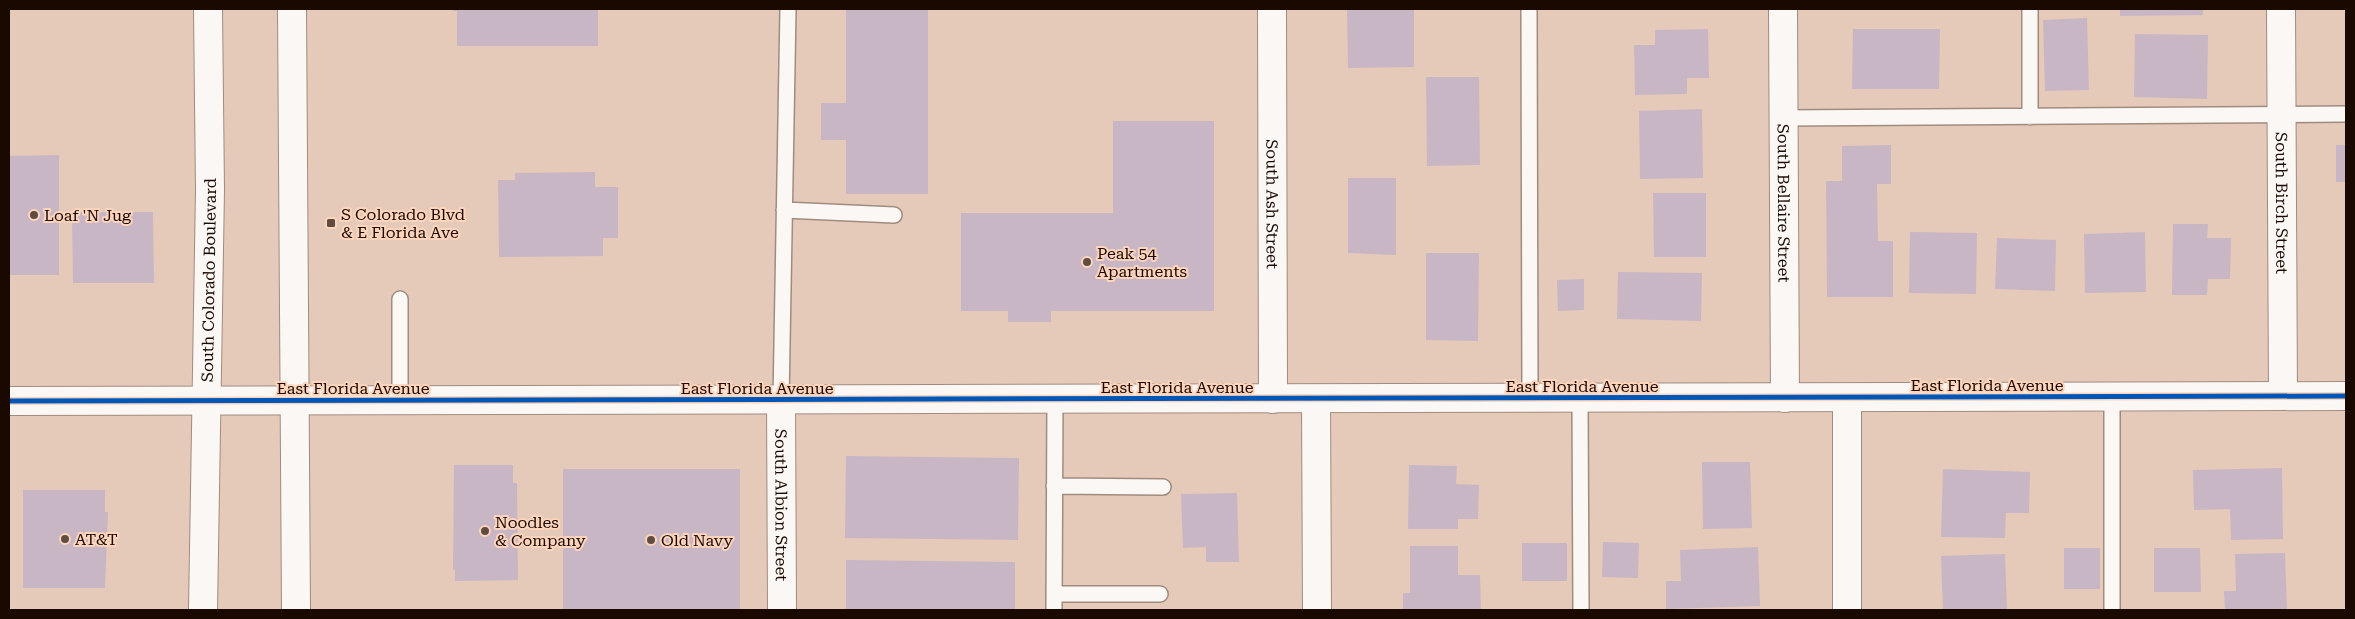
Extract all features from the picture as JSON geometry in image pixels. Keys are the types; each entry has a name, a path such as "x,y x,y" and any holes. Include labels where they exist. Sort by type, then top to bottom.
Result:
{"street":[{"name":"South Colorado Boulevard","path":"203,610 205,399 210,190 208,9"},
{"path":"292,9 296,610"},
{"name":"South Ash Street","path":"1272,9 1273,399"},
{"name":"South Bellaire Street","path":"1783,9 1785,398"},
{"name":"South Birch Street","path":"2281,9 2283,396"},
{"name":"East Florida Avenue","path":"9,400 1055,400 2346,396"},
{"path":"1847,398 1847,610"},
{"path":"1316,399 1317,610"},
{"name":"South Albion Street","path":"781,400 782,610"}],"lane":[{"path":"781,400 788,9"},
{"path":"1529,9 1530,399"},
{"path":"2030,9 2030,116"},
{"path":"1784,118 2346,114"},
{"path":"784,210 894,214"},
{"path":"400,299 400,400"},
{"path":"2112,397 2112,610"},
{"path":"1580,399 1581,610"},
{"path":"1054,610 1055,400"},
{"path":"1054,486 1164,487"},
{"path":"1054,594 1160,594"}],"building":[{"path":"453,9 598,9 598,46 457,46 457,11 453,11"},
{"path":"846,9 928,9 928,194 846,194 846,140 821,140 821,103 846,103"},
{"path":"1347,9 1414,9 1414,67 1348,68"},
{"path":"2120,9 2203,9 2203,15 2120,16"},
{"path":"2087,18 2089,90 2045,91 2043,20"},
{"path":"1708,29 1709,78 1687,78 1687,94 1635,95 1634,45 1655,45 1655,30"},
{"path":"1853,29 1940,29 1939,89 1852,89"},
{"path":"2135,34 2208,35 2207,99 2134,97"},
{"path":"1426,77 1479,77 1480,165 1427,166"},
{"path":"1702,109 1703,178 1640,179 1639,111"},
{"name":"Peak 54 Apartments","path":"1113,121 1214,121 1214,311 1051,311 1051,322 1008,322 1008,311 961,311 961,213 1113,213"},
{"path":"1891,145 1891,184 1877,184 1878,241 1893,241 1893,297 1827,297 1826,181 1842,181 1842,146"},
{"path":"2336,145 2346,145 2346,182 2336,182"},
{"name":"Loaf 'N Jug","path":"59,155 59,275 9,275 9,156"},
{"path":"595,172 595,187 618,187 618,238 603,238 603,256 499,257 498,180 515,180 515,173"},
{"path":"1348,178 1396,178 1396,255 1348,253"},
{"path":"1653,193 1706,193 1706,257 1654,257"},
{"name":"Loaf 'N Jug","path":"72,212 153,212 154,283 73,283"},
{"path":"2173,224 2208,224 2207,238 2231,238 2230,279 2208,279 2207,295 2172,295"},
{"path":"1910,232 1977,233 1976,294 1909,293"},
{"path":"2145,232 2146,292 2085,293 2084,234"},
{"path":"1997,238 2056,240 2055,291 1995,289"},
{"path":"1426,253 1479,253 1478,341 1426,340"},
{"path":"1618,272 1702,273 1701,321 1617,319"},
{"path":"1584,279 1584,310 1558,311 1557,280"},
{"path":"846,456 1019,458 1018,540 845,538"},
{"path":"1702,462 1750,462 1752,528 1703,529"},
{"path":"454,465 513,465 513,483 517,483 518,580 455,581 455,570 453,570"},
{"path":"1409,465 1457,466 1456,484 1479,485 1478,519 1458,519 1458,529 1408,529"},
{"path":"2282,468 2283,539 2231,540 2230,509 2194,510 2193,470"},
{"name":"Old Navy","path":"563,469 740,469 740,610 563,610"},
{"path":"1943,469 2030,472 2029,513 2006,513 2005,538 1941,537"},
{"name":"AT&T","path":"23,490 105,490 105,512 108,512 105,588 23,588"},
{"path":"1237,493 1239,562 1206,562 1206,547 1183,548 1181,494"},
{"path":"1603,542 1639,543 1638,578 1602,577"},
{"path":"1522,543 1567,543 1567,581 1522,581"},
{"path":"1410,546 1458,546 1458,575 1480,575 1481,610 1403,610 1403,593 1410,593"},
{"path":"1758,547 1760,606 1666,609 1666,581 1681,581 1680,550"},
{"path":"2064,548 2100,548 2100,589 2064,589"},
{"path":"2154,548 2200,548 2201,592 2154,592"},
{"path":"2285,553 2287,610 2225,610 2224,591 2236,591 2235,554"},
{"path":"2005,554 2007,610 1943,610 1941,556"},
{"path":"846,560 1015,562 1015,610 846,610"}],"cycle path":[{"path":"9,401 2346,396"}],"place":[{"name":"Loaf 'N Jug","path":"34,215"},
{"name":"S Colorado Blvd & E Florida Ave","path":"331,223"},
{"name":"Peak 54 Apartments","path":"1087,262"},
{"name":"Noodles & Company","path":"485,531"},
{"name":"AT&T","path":"65,539"},
{"name":"Old Navy","path":"651,540"}]}
